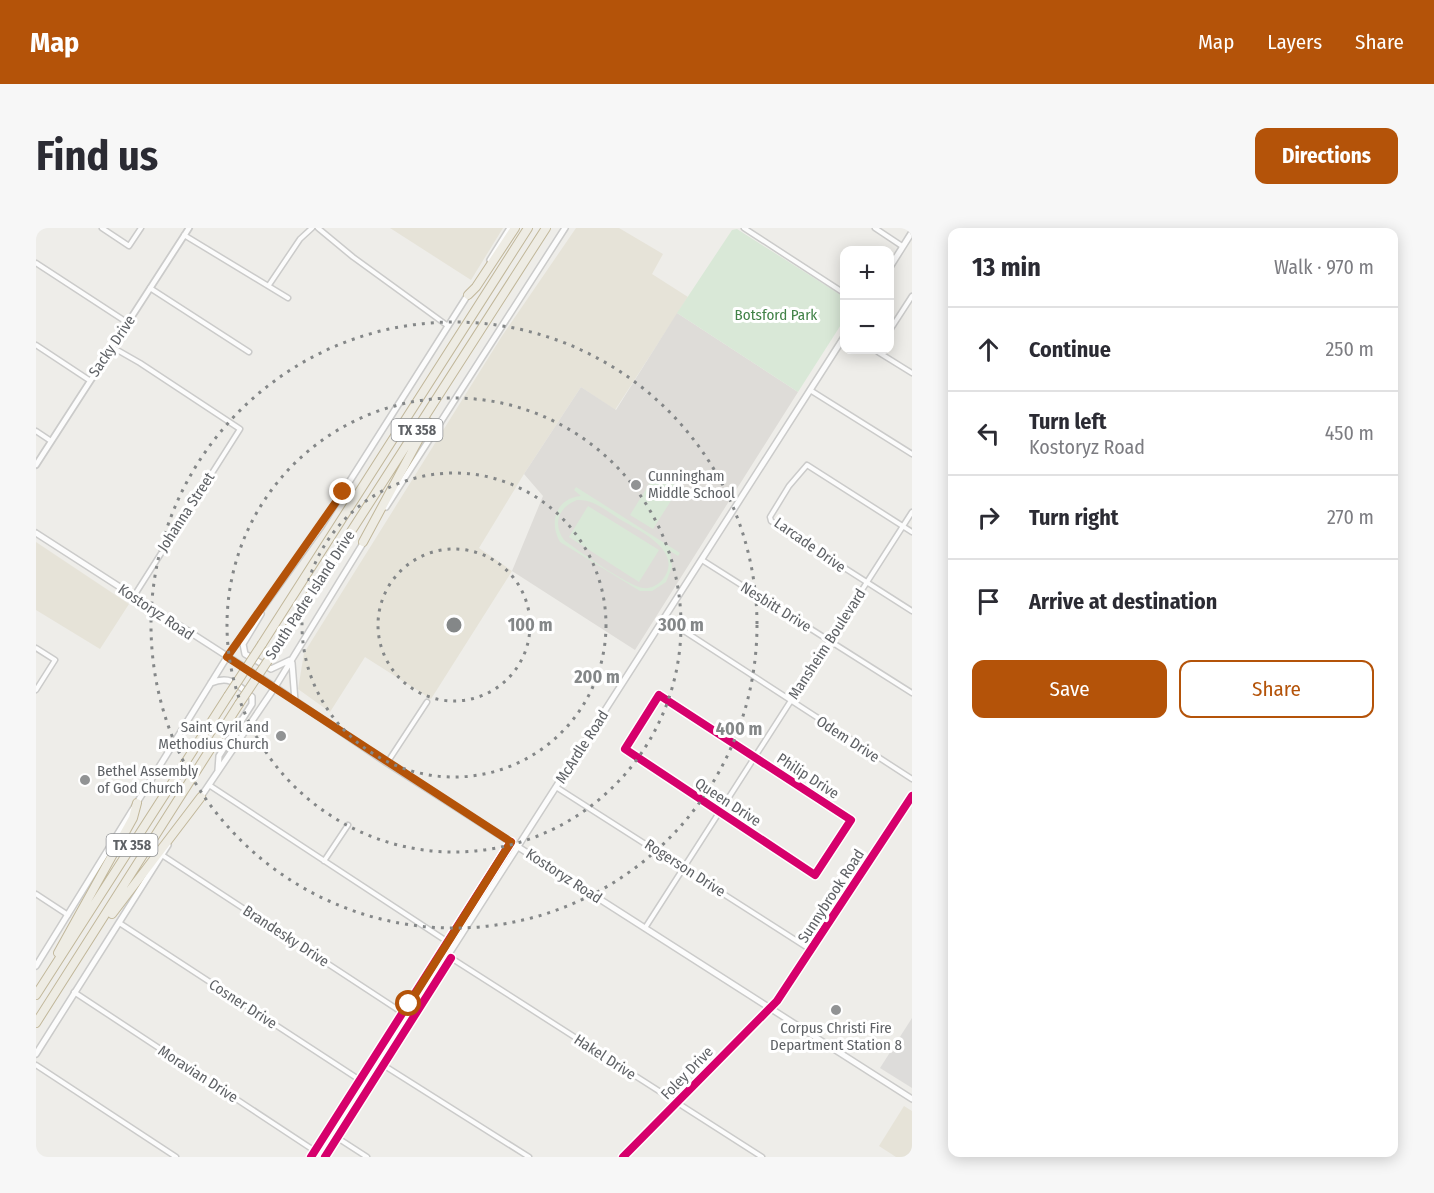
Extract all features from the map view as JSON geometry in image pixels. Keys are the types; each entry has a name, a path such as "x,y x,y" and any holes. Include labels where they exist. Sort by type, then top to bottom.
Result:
{"highway":[{"path":"468,295 476,287 515,228"},
{"name":"South Padre Island Drive","path":"37,994 528,228"},
{"name":"South Padre Island Drive","path":"36,1023 546,228"},
{"path":"363,542 470,349"},
{"path":"80,956 201,797"},
{"path":"37,994 87,896 133,818 137,803"}],"main road":[{"path":"36,966 227,657 320,528 510,228"},
{"path":"36,1054 74,992 121,924 162,855 275,687 363,542 565,228"},
{"path":"894,260 912,232"},
{"name":"McArdle Road","path":"320,1156 840,343"},
{"name":"Kostoryz Road","path":"36,533 275,687 387,763 912,1099"},
{"path":"280,582 243,644 245,654 271,669 293,658"},
{"path":"293,658 291,666 295,701"},
{"path":"211,683 223,678 231,680 252,697 252,704 219,756 218,772"}],"street":[{"path":"102,228 129,246 141,228"},
{"name":"Sacky Drive","path":"36,465 189,228"},
{"path":"269,285 300,239 312,228"},
{"path":"318,228 448,326"},
{"path":"744,228 840,290"},
{"path":"874,228 902,246"},
{"path":"184,235 288,298"},
{"path":"36,264 128,323"},
{"path":"150,288 249,352"},
{"path":"894,321 912,296"},
{"path":"36,345 89,380"},
{"name":"Johanna Street","path":"112,347 240,429 134,597"},
{"path":"881,354 912,373"},
{"path":"810,390 912,454"},
{"path":"36,431 51,441"},
{"name":"Larcade Drive","path":"903,526 807,465 789,486 770,517 771,521 866,584 912,611"},
{"name":"Mansheim Boulevard","path":"645,928 912,512"},
{"path":"903,526 912,532"},
{"name":"Nesbitt Drive","path":"702,560 912,693"},
{"name":"Odem Drive","path":"664,618 790,702 912,779"},
{"path":"36,648 55,660 36,690"},
{"name":"Philip Drive","path":"642,722 659,695 851,820 833,847"},
{"path":"387,763 427,702"},
{"name":"Queen Drive","path":"642,722 625,749 719,813 815,875 833,847"},
{"path":"209,785 454,946"},
{"name":"Rogerson Drive","path":"556,787 685,867 812,951"},
{"name":"Sunnybrook Road","path":"771,1009 812,951 912,796"},
{"path":"324,861 348,825"},
{"name":"Brandesky Drive","path":"162,855 409,1017"},
{"path":"36,894 69,915"},
{"name":"Cosner Drive","path":"121,924 366,1084"},
{"name":"Hakel Drive","path":"448,956 762,1157"},
{"name":"Moravian Drive","path":"74,992 320,1156"},
{"name":"Foley Drive","path":"623,1157 771,1009"},
{"path":"380,1063 529,1157"},
{"path":"36,1065 176,1157"},
{"path":"333,1136 367,1157"}],"shaded area":[{"path":"390,228 503,228 471,280"},
{"path":"576,228 619,228 663,254 652,274 688,297 615,410 581,387 524,474 479,548 512,571 431,699 365,657 330,712 298,689 304,653 502,336"},
{"name":"Cunningham Middle School","path":"677,313 798,392 635,650 512,571 543,496 524,474 581,387 616,410"},
{"path":"36,542 129,604 100,649 36,610"},
{"path":"912,1018 912,1088 880,1068"},
{"path":"904,1106 912,1111 912,1157 896,1157 879,1146"}],"green space":[{"name":"Botsford Park","path":"737,229 840,294 840,326 798,392 677,313 732,230"},
{"path":"656,473 679,488 653,529 630,515"},
{"path":"576,487 680,553 678,556 670,551 672,567 666,582 652,591 640,591 560,542 556,534 555,519 557,512 566,501 581,496 574,490","holes":["583,500 599,506 656,542 668,559 668,569 661,581 649,588 636,586 564,540 558,528 559,516 571,503"]},
{"path":"588,506 659,550 639,582 569,537"}],"cycle path":[{"path":"659,695 851,820 815,875 625,749 659,695"},
{"path":"623,1157 777,1001 912,796"},
{"path":"311,1157 511,842"},
{"path":"325,1157 451,958"}],"place":[{"name":"Cunningham Middle School","path":"636,485"},
{"name":"Saint Cyril and Methodius Church","path":"281,736"},
{"name":"Bethel Assembly of God Church","path":"85,780"},
{"name":"Corpus Christi Fire Department Station 8","path":"836,1010"}],"route":[{"path":"343,492 320,528 227,657 511,842 409,1004"}]}
